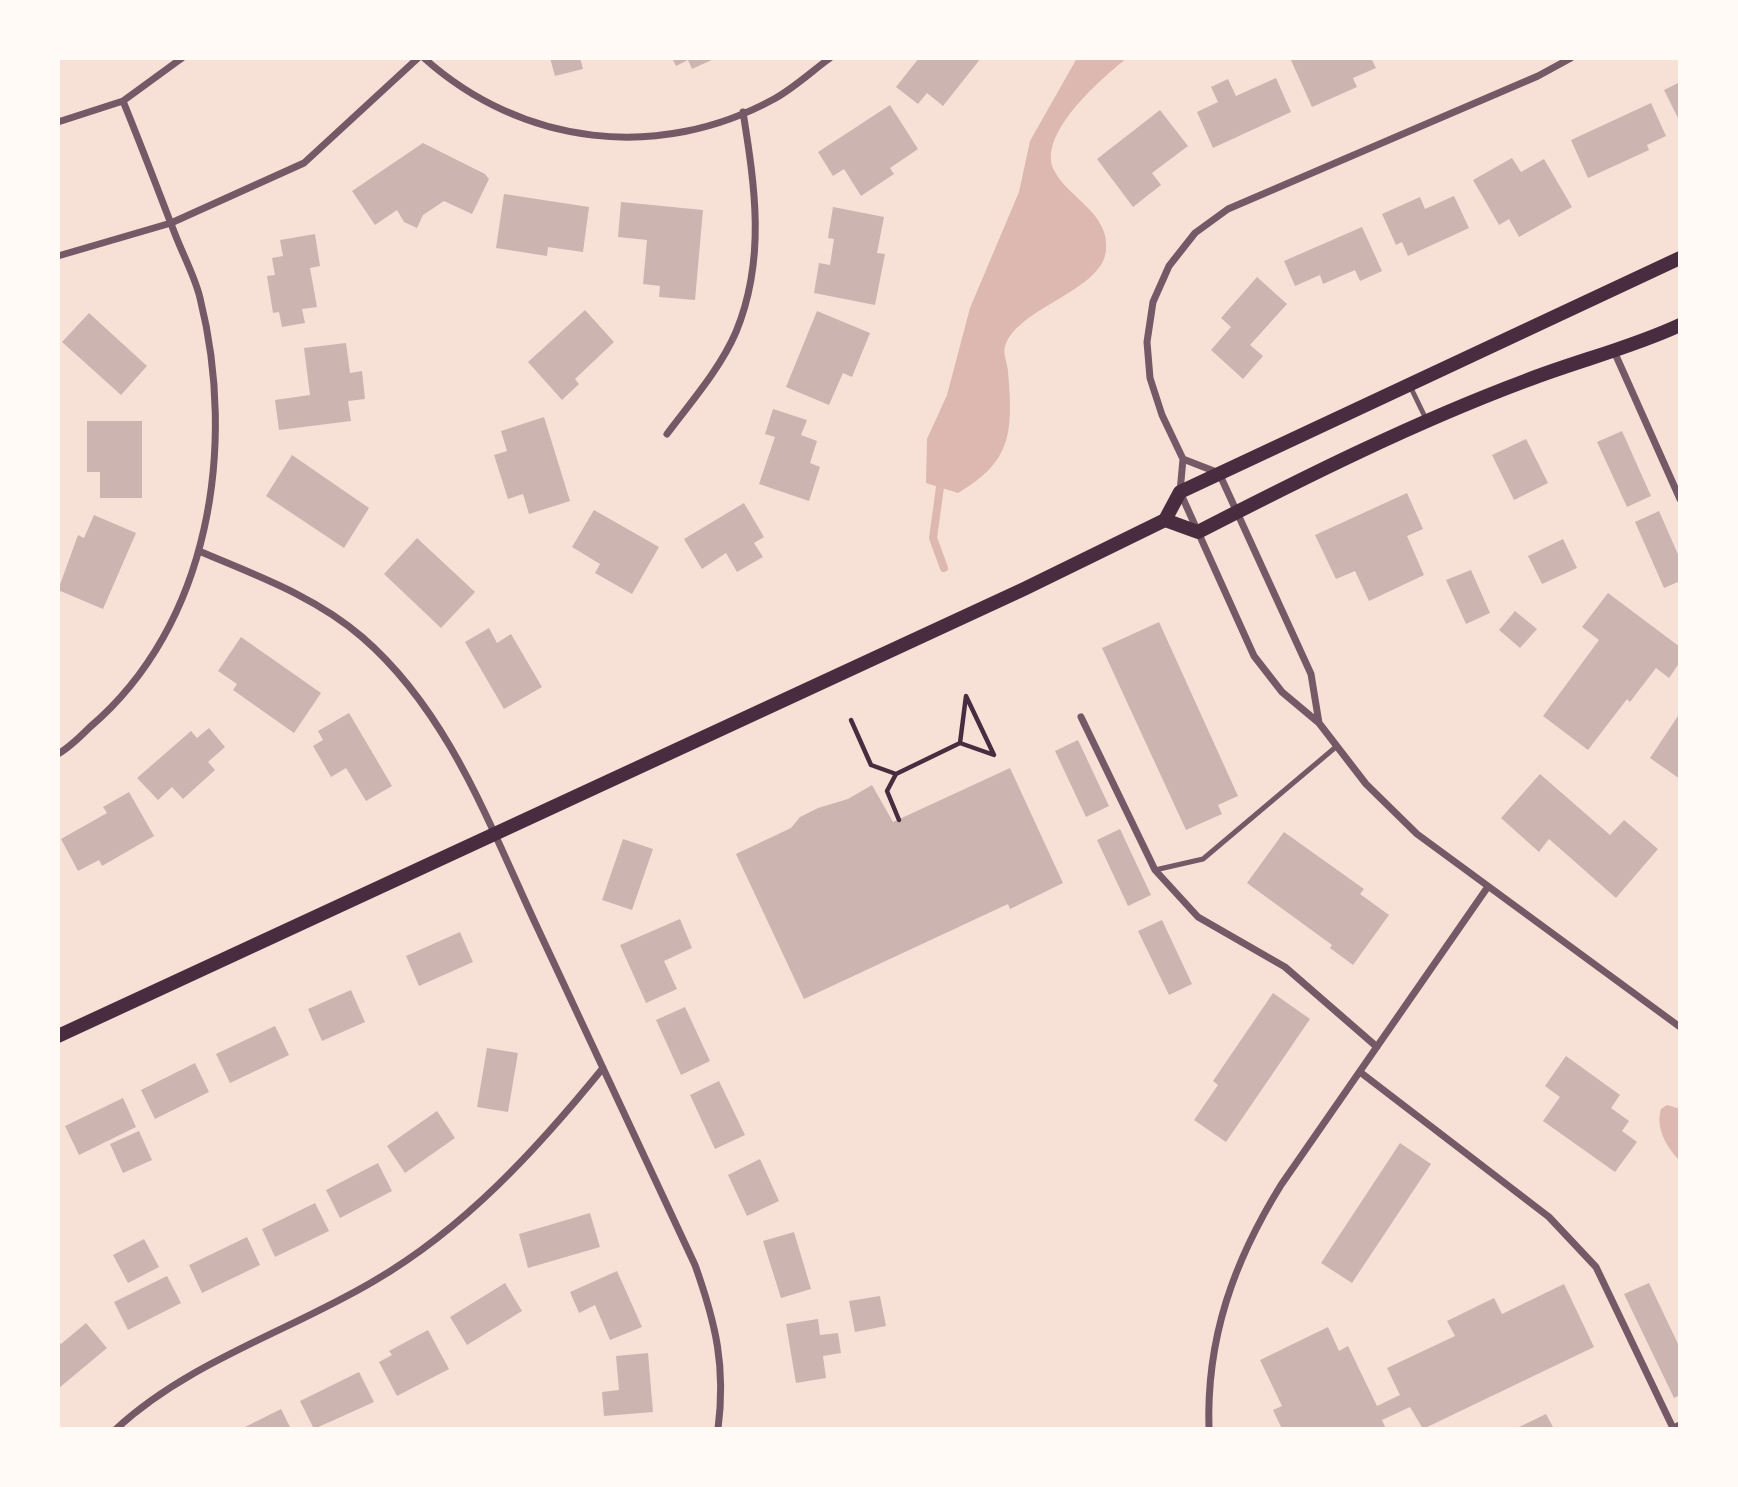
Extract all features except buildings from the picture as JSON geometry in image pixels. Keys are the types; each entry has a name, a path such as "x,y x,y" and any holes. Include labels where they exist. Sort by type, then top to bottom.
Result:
{"main road":[{"path":"58,1036 1165,520 1180,492 1219,472 1680,258"},
{"path":"1165,520 1198,532 1427,421 1680,325"}],"street":[{"path":"58,122 123,101 183,58"},
{"path":"58,256 171,223 304,163 418,58"},
{"path":"425,58 475,97 539,126 573,134 638,138 695,131 775,99 830,58"},
{"path":"1571,58 1538,76 1228,209 1195,233 1169,266 1153,302 1147,342 1150,378 1162,415 1183,459 1180,492 1254,656 1282,692 1319,723 1366,784 1417,834 1487,888 1680,1027"},
{"path":"58,754 110,710 148,666 180,607 199,551 211,477 214,420 212,363 200,296 123,101"},
{"path":"667,433 716,368 736,333 751,282 758,231 757,195 743,112"},
{"path":"1613,349 1680,499"},
{"path":"1183,459 1219,472 1311,674 1319,723"},
{"path":"199,551 275,583 329,612 362,636 400,674 436,720 493,834 695,1265 714,1318 722,1358 718,1429"},
{"path":"1081,716 1155,870 1198,917 1284,967 1377,1047"},
{"path":"1209,1429 1213,1362 1223,1311 1251,1235 1281,1185 1487,888"},
{"path":"116,1429 141,1406 193,1373 316,1314 376,1280 444,1231 510,1175 603,1069"},
{"path":"1360,1072 1549,1217 1576,1243 1596,1267 1677,1427"}],"lane":[{"path":"1409,384 1427,421"},
{"path":"1155,870 1203,859 1337,746"}],"path":[{"path":"899,820 887,791 895,774 960,743 994,755 966,696 960,743"},
{"path":"851,720 871,765 895,774"}],"shaded area":[{"path":"1077,58 1127,58 1102,79 1074,109 1054,142 1051,158 1055,172 1062,182 1102,226 1106,237 1106,250 1102,264 1092,276 1030,317 1007,341 1004,352 1010,392 1009,428 1006,443 990,469 958,493 926,483 927,439 947,395 970,308 1019,192 1030,141"},
{"path":"1667,1105 1680,1109 1680,1161 1667,1144 1661,1130 1661,1109"}],"waterway":[{"path":"941,480 933,538 944,568"}]}
